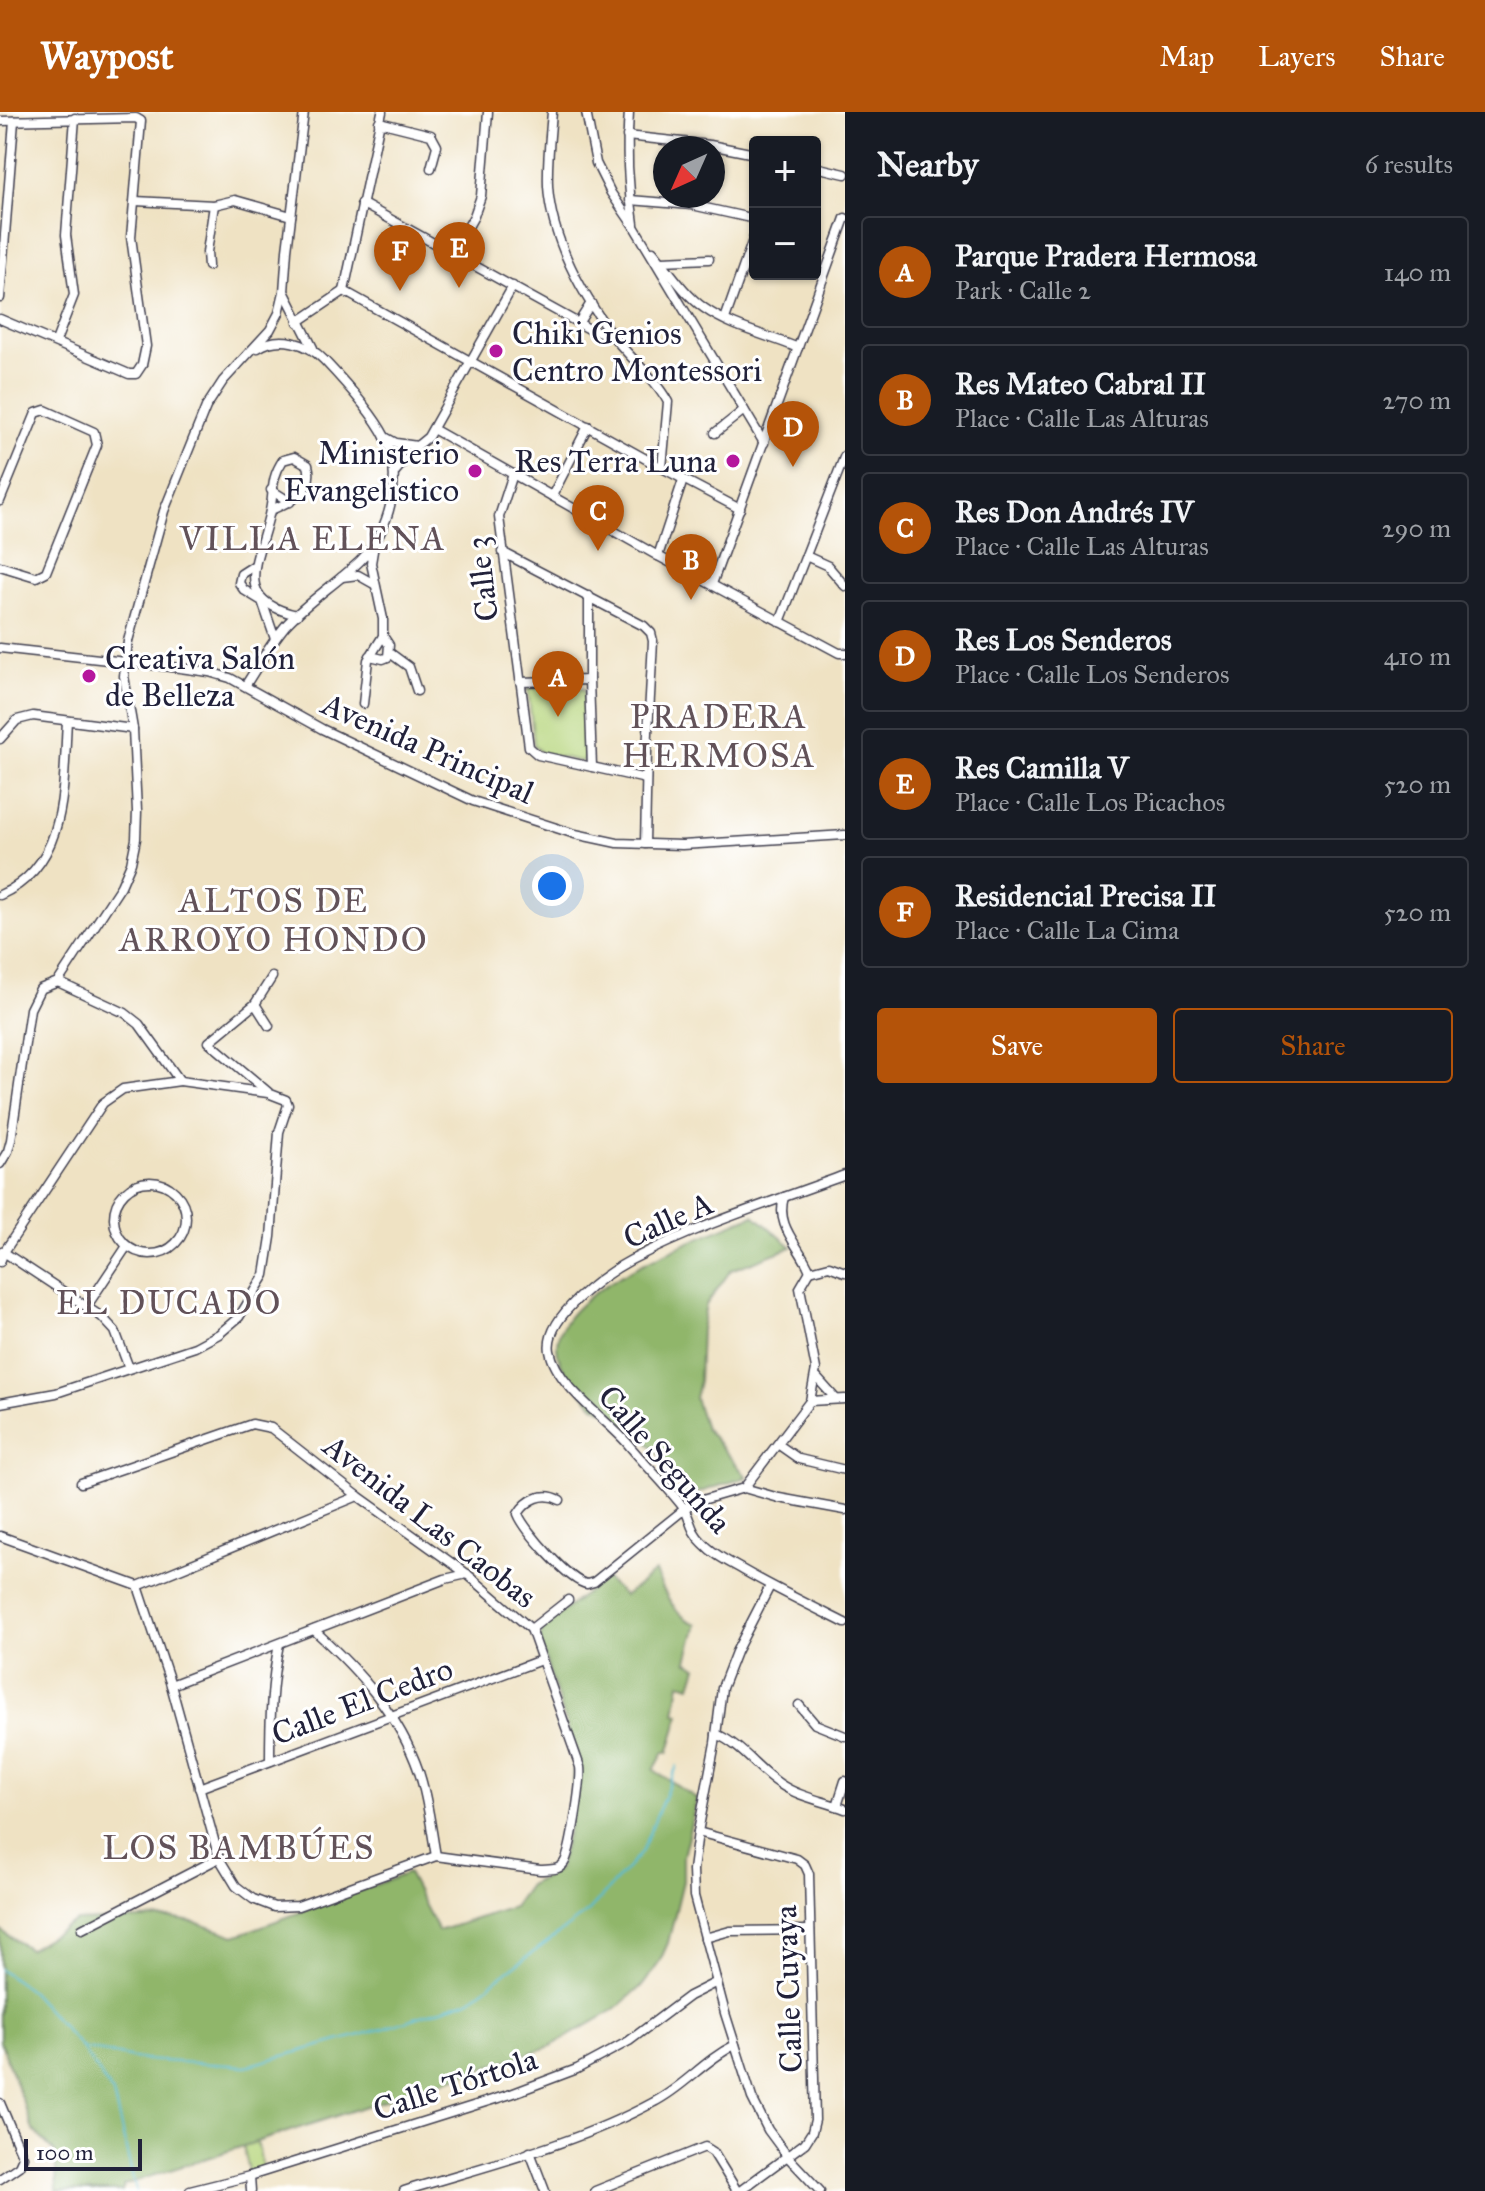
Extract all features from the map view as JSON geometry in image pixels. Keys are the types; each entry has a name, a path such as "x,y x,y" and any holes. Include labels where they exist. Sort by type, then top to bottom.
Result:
{"street":[{"path":"0,1164 11,1140 30,1009 40,989 58,982 121,886 131,863 137,811 133,729 126,694 125,662 136,610 164,511 206,407 223,381 270,330 279,313 304,112"},
{"path":"454,252 481,196 488,112"},
{"path":"552,112 548,158 552,215 575,275 591,303 611,334 668,402 662,468"},
{"path":"586,112 596,163 611,193 764,443"},
{"path":"629,112 630,200 635,228 685,290 704,308 798,348"},
{"path":"298,322 344,291 380,117 431,135 437,146 431,168"},
{"path":"56,341 74,295 66,235 75,118"},
{"path":"0,121 75,118 136,118 141,121 131,237 146,346 142,365 136,374 129,374 0,319"},
{"path":"0,298 14,121"},
{"path":"627,136 710,145 749,153"},
{"path":"821,168 845,174"},
{"path":"135,201 214,205 235,200 291,216"},
{"path":"630,200 692,205 749,218"},
{"path":"361,203 591,330 611,334"},
{"path":"208,266 214,205"},
{"path":"712,584 845,218"},
{"path":"725,319 749,251"},
{"path":"662,261 709,259"},
{"path":"394,473 428,437 513,286"},
{"path":"344,291 740,509"},
{"path":"245,686 275,639 374,544 385,523 394,473 385,437 314,349 284,292"},
{"path":"579,322 591,303"},
{"path":"251,352 268,341 292,342 314,349"},
{"path":"715,433 744,410"},
{"path":"0,501 34,416 39,411 48,411 90,429 97,436 97,445 46,572 36,577 0,566"},
{"path":"552,496 588,426"},
{"path":"433,429 658,556 842,653"},
{"path":"385,437 396,443 417,446"},
{"path":"780,622 845,455"},
{"path":"271,510 290,502 309,486 311,475 308,465 294,457 283,460 275,472 271,510 255,565 253,579 275,639"},
{"name":"Calle 3","path":"513,474 499,517 529,747 533,752 646,779"},
{"path":"658,556 683,480"},
{"path":"271,490 290,502"},
{"path":"363,704 370,656 383,636 383,619 371,563 374,544"},
{"path":"502,552 589,596 644,626 651,633 645,844"},
{"path":"806,556 828,566 845,586"},
{"path":"255,565 241,574 239,583 244,590 277,610 297,615"},
{"path":"341,577 358,575 374,584"},
{"path":"589,596 592,767"},
{"path":"383,636 390,653 409,667 417,691"},
{"name":"Avenida Principal","path":"0,648 209,672 245,686 331,734 473,801 575,834 617,843 645,844 707,844 845,835"},
{"path":"370,656 383,659 390,653"},
{"path":"520,682 589,680"},
{"path":"0,739 11,725 25,716 133,729"},
{"path":"0,895 16,888 42,861 60,819 67,721"},
{"path":"268,1093 209,1042 255,1004 272,977"},
{"path":"58,982 125,1013 139,1024 180,1081"},
{"path":"255,1004 269,1026"},
{"path":"0,1262 2,1251 103,1103 113,1094 135,1085 180,1081 268,1093 286,1100 288,1105 279,1132 265,1275 239,1317 219,1334 195,1347 56,1393 0,1403"},
{"name":"Calle A","path":"550,1354 551,1339 557,1326 580,1297 600,1279 632,1260 845,1175"},
{"path":"159,1183 169,1187 177,1194 186,1214 186,1225 176,1244 168,1250 147,1254 127,1246 115,1228 116,1207 121,1197 138,1184 159,1183"},
{"path":"784,1197 780,1212 783,1222 810,1271"},
{"path":"87,1306 127,1246"},
{"path":"2,1251 87,1306 115,1331 129,1368"},
{"path":"744,1488 810,1401 817,1378 800,1288 810,1271 829,1266 845,1272"},
{"name":"Calle Segunda","path":"550,1354 566,1382 617,1432 685,1510 692,1531 712,1552 770,1586 845,1623"},
{"path":"817,1378 835,1398"},
{"path":"810,1401 845,1399"},
{"name":"Avenida Las Caobas","path":"81,1483 252,1424 261,1424 271,1428 358,1496 467,1574 531,1629 581,1774 564,1864 558,1868 540,1870 436,1856 298,1906 274,1907 253,1899 236,1886 219,1858 171,1685 138,1586"},
{"path":"779,1445 799,1459 845,1470"},
{"path":"560,1500 544,1496 533,1499 518,1514 550,1554 575,1579 587,1584 594,1582 701,1499 744,1488 845,1510"},
{"path":"0,1536 138,1586 358,1496"},
{"path":"445,1579 447,1559"},
{"path":"171,1685 445,1579 467,1574"},
{"path":"770,1586 736,1652 722,1688 698,1832 693,1870 694,1896 752,2098 768,2130 820,2191"},
{"path":"531,1629 568,1600"},
{"path":"314,1630 376,1692 392,1716 418,1771 436,1856"},
{"path":"270,1761 271,1709 279,1644"},
{"name":"Calle El Cedro","path":"199,1788 541,1660"},
{"path":"799,1705 815,1724 845,1736"},
{"path":"716,1734 733,1742 789,1790 841,1807 845,1781"},
{"name":"Calle Cuyaya","path":"698,1832 797,1859 805,1865 809,1874 815,2120 805,2143 739,2191"},
{"path":"82,1929 219,1858"},
{"path":"705,1938 730,1931 810,1930"},
{"name":"Calle Tórtola","path":"190,2191 250,2176 511,2094 577,2069 629,2041 689,1996 717,1982"},
{"path":"404,2191 603,2127 658,2101 710,2058 735,2045"},
{"path":"0,2103 23,2157 19,2166 0,2179"},
{"path":"595,2191 702,2147 708,2148 739,2191"},
{"path":"530,2152 545,2191"},
{"path":"250,2176 251,2191"}],"green space":[{"path":"528,688 584,689 584,762 541,753 534,745"},
{"path":"754,1215 792,1247 731,1270 706,1305 695,1398 705,1428 747,1477 685,1497 665,1462 646,1441 594,1405 575,1385 561,1363 557,1347 563,1325 581,1304 607,1285 671,1250"},
{"path":"655,1572 677,1610 697,1624 687,1661 697,1667 691,1686 680,1683 675,1713 680,1714 668,1753 664,1752 654,1770 697,1799 683,1856 683,1881 668,1943 659,1963 643,1985 614,2010 551,2046 124,2185 122,2191 57,2191 55,2152 33,2130 0,2041 0,1930 29,1949 76,1921 170,1918 198,1923 235,1936 408,1873 438,1931 513,1907 529,1885 558,1870 571,1819 575,1752 540,1642 542,1628 605,1578 624,1596"},
{"path":"256,2139 264,2171 250,2176 242,2141"}],"waterway":[{"path":"82,2048 144,2060 247,2066 385,2028 469,2000 589,1911 641,1853 677,1766"},
{"path":"0,1969 30,1991 82,2048 113,2094 136,2191"}],"place":[{"name":"Res Camilla V","path":"459,288"},
{"name":"Residencial Precisa II","path":"400,291"},
{"name":"Chiki Genios Centro Montessori","path":"496,351"},
{"name":"Res Terra Luna","path":"733,461"},
{"name":"Res Los Senderos","path":"793,467"},
{"name":"Ministerio Evangelistico","path":"475,471"},
{"name":"Res Don Andrés IV","path":"598,551"},
{"name":"Res Mateo Cabral II","path":"691,600"},
{"name":"Creativa Salón de Belleza","path":"89,676"},
{"name":"Parque Pradera Hermosa","path":"558,717"}],"district":[{"name":"VILLA ELENA","path":"313,538"},
{"name":"PRADERA HERMOSA","path":"719,736"},
{"name":"ALTOS DE ARROYO HONDO","path":"274,920"},
{"name":"EL DUCADO","path":"169,1302"},
{"name":"LOS BAMBÚES","path":"239,1847"}]}
